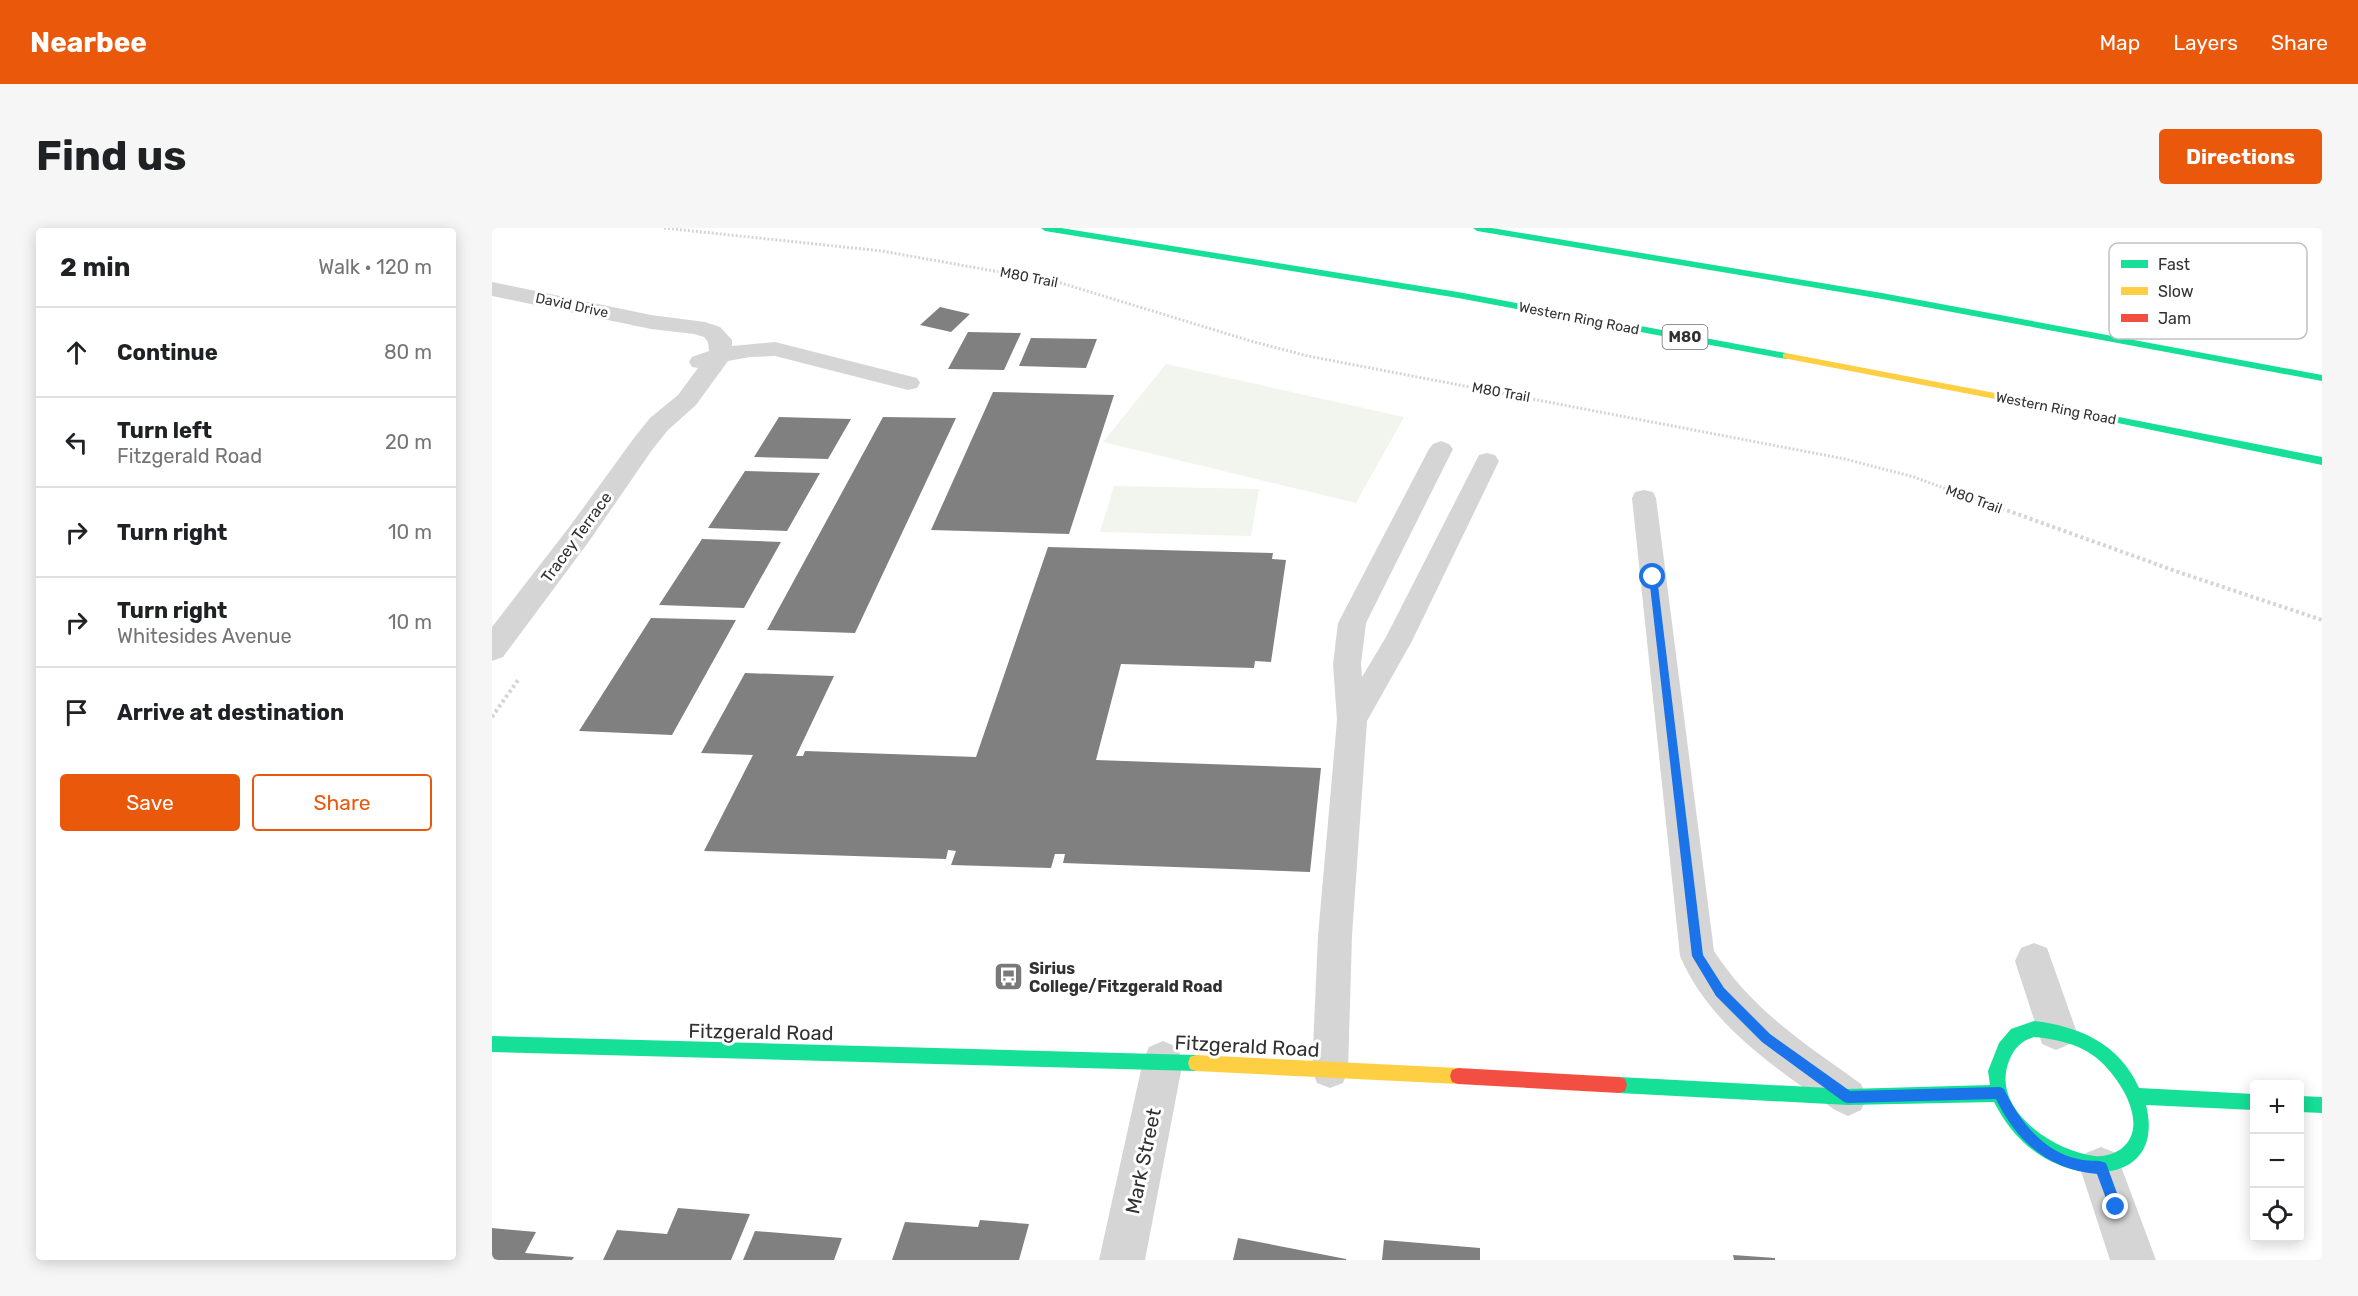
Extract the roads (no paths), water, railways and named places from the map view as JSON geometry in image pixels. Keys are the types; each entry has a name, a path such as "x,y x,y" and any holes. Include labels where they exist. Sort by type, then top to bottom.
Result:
{"main road":[{"name":"Western Ring Road","path":"1045,228 1458,295 1977,392 2322,462"},
{"path":"1477,228 1882,296 2109,338"},
{"path":"2113,339 2322,378"},
{"path":"2034,1029 2056,1030 2080,1038 2103,1053 2123,1072 2136,1096 2142,1116 2140,1135 2133,1151 2120,1163 2102,1168 2078,1166 2052,1156 2029,1138 2011,1117 2000,1093 1996,1070 2002,1050 2015,1036 2034,1029"},
{"name":"Fitzgerald Road","path":"492,1044 1163,1061 1848,1097 2000,1093"},
{"path":"2136,1096 2250,1102"},
{"path":"2304,1104 2322,1105"}],"street":[{"name":"David Drive","path":"492,289 651,322 681,340 693,356 709,362"},
{"path":"709,362 798,356 908,383"},
{"name":"Tracey Terrace","path":"492,649 659,424 668,402 709,362"},
{"path":"2034,961 2056,1030"},
{"name":"Mark Street","path":"1122,1260 1163,1061"},
{"path":"2102,1168 2133,1260"}],"lane":[{"path":"1330,1070 1336,924 1352,720 1347,664 1352,623 1441,449"},
{"path":"1352,720 1398,641 1487,461"},
{"path":"1644,498 1698,956 1720,992 1766,1038 1848,1097"}],"place":[{"name":"Sirius College/Fitzgerald Road","path":"1008,977"}]}
